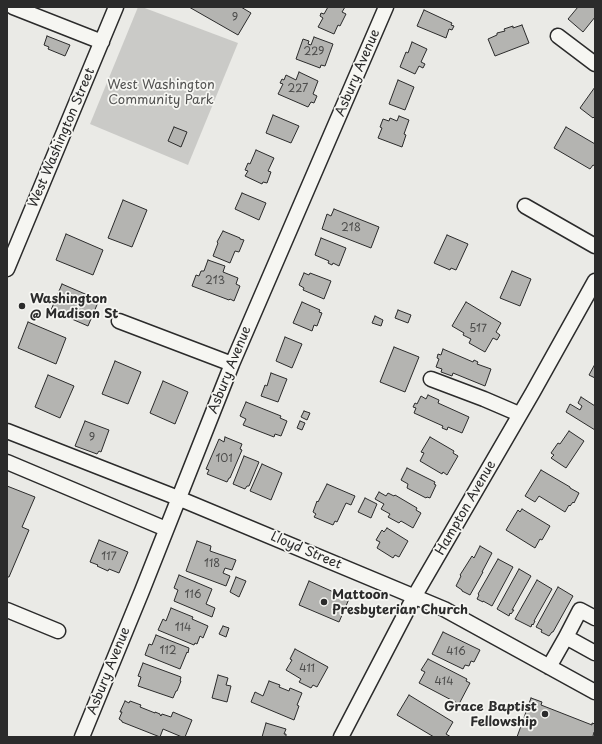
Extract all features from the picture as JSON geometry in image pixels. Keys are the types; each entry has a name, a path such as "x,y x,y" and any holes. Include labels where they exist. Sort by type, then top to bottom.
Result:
{"street":[{"path":"13,7 102,42"},
{"name":"West Washington Street","path":"7,269 116,7"},
{"name":"Asbury Avenue","path":"82,737 232,364 386,7"},
{"path":"558,36 595,64"},
{"path":"525,206 595,246"},
{"name":"Hampton Avenue","path":"341,737 414,597 595,281"},
{"path":"119,321 232,364"},
{"path":"431,379 519,414"},
{"name":"Lloyd Street","path":"7,431 178,498 414,597 444,608 595,692"},
{"path":"7,462 166,529"},
{"path":"7,610 58,631"},
{"path":"549,667 580,610 595,618"},
{"path":"566,637 595,653"}],"green space":[{"name":"West Washington Community Park","path":"138,7 142,7 238,43 188,165 90,124"}],"building":[{"path":"189,7 241,7 251,13 238,35"},
{"path":"328,7 345,7 342,12 346,14 340,26 338,25 334,34 318,27 323,18 320,16 321,13 324,14"},
{"path":"578,7 595,7 595,17 583,32 568,19"},
{"path":"424,10 452,23 451,25 454,26 452,30 449,29 446,38 417,26"},
{"path":"522,25 529,43 495,56 488,39 497,35 497,33 505,31 504,29"},
{"path":"47,36 70,45 65,56 48,49 49,47 44,45"},
{"path":"314,37 333,44 325,66 321,65 320,68 296,59 303,39 309,41 308,44 311,45"},
{"path":"412,42 427,49 421,62 425,64 423,68 419,66 415,74 400,67"},
{"path":"299,72 318,81 313,94 317,96 314,103 311,102 308,107 278,94 283,84 280,83 282,79 284,80 286,75 296,80"},
{"path":"398,80 414,87 405,110 389,104"},
{"path":"595,87 595,116 593,118 580,108"},
{"path":"273,115 299,126 291,143 266,133"},
{"path":"399,116 409,120 404,134 406,135 402,147 378,138 382,128 380,127 383,119 389,121 390,118 397,121"},
{"path":"174,127 187,132 181,147 168,141"},
{"path":"566,127 595,144 595,166 593,165 590,169 554,148"},
{"path":"256,150 274,158 268,171 271,172 267,183 263,182 262,184 245,176 248,171 245,170 248,163 250,164"},
{"path":"242,193 266,203 259,220 235,209"},
{"path":"123,200 147,210 132,247 108,238"},
{"path":"334,209 379,227 371,248 322,229 327,214 331,216"},
{"path":"223,231 244,240 239,252 235,251 230,263 213,256 218,243 217,242"},
{"path":"66,234 103,250 93,275 56,260"},
{"path":"447,235 468,244 456,270 451,268 450,270 434,263"},
{"path":"321,238 346,248 339,266 333,263 332,265 328,263 329,261 315,255"},
{"path":"208,260 225,266 223,272 238,278 236,284 240,286 234,301 192,286 196,275 199,276 201,271 204,271"},
{"path":"512,271 531,279 520,306 500,298"},
{"path":"304,273 309,275 310,273 331,281 324,299 303,290 304,288 299,285"},
{"path":"62,284 99,300 88,326 51,310"},
{"path":"302,302 320,310 319,312 322,313 317,326 314,325 312,331 293,323"},
{"path":"466,302 501,323 496,332 500,335 497,340 493,338 485,352 469,343 471,339 463,335 464,333 452,326"},
{"path":"398,310 411,315 408,323 395,318"},
{"path":"375,316 383,320 381,326 372,323"},
{"path":"28,322 66,338 56,364 18,348"},
{"path":"285,337 302,344 292,368 276,361"},
{"path":"394,347 419,357 405,392 380,382"},
{"path":"443,349 473,362 474,360 478,362 477,364 491,369 485,386 453,373 452,376 441,372 442,369 436,367 439,359 437,358 438,354 441,355"},
{"path":"115,361 141,372 128,404 102,394"},
{"path":"595,364 595,378 589,375"},
{"path":"271,373 287,379 278,402 261,396 265,385 267,386"},
{"path":"48,375 74,386 60,418 35,407"},
{"path":"163,381 188,392 175,424 150,413"},
{"path":"428,395 439,400 438,403 469,417 462,433 448,427 447,430 442,428 443,426 414,413 416,408 413,407 415,403 417,404 421,396 426,399"},
{"path":"581,397 595,406 595,430 566,412 570,404 580,410 582,406 578,403"},
{"path":"246,402 281,416 280,418 287,421 281,436 275,434 274,437 243,425 246,419 240,416"},
{"path":"304,411 310,413 307,420 301,417"},
{"path":"85,421 109,430 101,452 99,451 97,454 75,446"},
{"path":"300,421 305,423 302,430 297,428"},
{"path":"569,431 584,441 566,468 551,458 554,455 551,453 558,443 560,444"},
{"path":"225,437 242,444 240,449 242,450 227,482 207,474 209,470 206,469 219,439 224,442"},
{"path":"430,437 454,451 453,453 458,456 447,475 443,472 442,474 420,461 424,453 421,452"},
{"path":"244,456 259,462 249,486 245,489 233,484"},
{"path":"262,464 282,473 271,500 250,491"},
{"path":"407,468 435,482 434,484 436,485 430,498 426,498 407,488 408,484 401,480"},
{"path":"541,470 579,493 574,503 573,502 570,506 569,505 565,512 539,496 535,502 525,496"},
{"path":"327,484 355,496 351,505 346,503 337,522 335,521 333,525 314,517 316,514 313,512 317,501 318,502"},
{"path":"7,486 35,497 22,527 29,530 9,577 7,577"},
{"path":"379,492 386,496 388,493 394,496 395,495 417,508 416,510 421,513 413,528 401,521 399,523 388,517 390,514 381,509 384,504 375,499"},
{"path":"365,498 377,504 371,518 358,512"},
{"path":"522,509 550,526 542,540 540,539 535,548 506,530 518,510 520,512"},
{"path":"387,528 408,541 399,557 395,555 393,558 377,548 380,542 376,540 382,530 384,532"},
{"path":"99,540 128,552 119,573 109,569 108,571 90,562"},
{"path":"197,541 211,546 210,551 236,560 232,570 225,568 223,573 230,576 226,586 186,571"},
{"path":"480,546 492,553 470,595 456,586 461,576 460,575 472,556 474,558"},
{"path":"498,559 513,567 492,606 477,599 478,594"},
{"path":"519,569 531,576 512,610 514,610 509,616 497,609"},
{"path":"179,575 212,589 206,604 215,608 212,617 174,601 178,590 174,588"},
{"path":"236,577 246,581 239,597 230,592"},
{"path":"537,580 552,589 531,627 515,619"},
{"name":"Mattoon Presbyterian Church","path":"309,581 349,599 339,622 299,605"},
{"path":"558,587 573,596 553,632 549,636 541,632 542,630 536,627"},
{"path":"171,608 193,617 192,619 208,626 203,638 200,636 197,644 195,643 194,645 158,630 163,619 166,621"},
{"path":"223,626 229,628 226,637 219,634"},
{"path":"443,632 480,650 474,662 471,661 469,666 465,665 463,669 432,654"},
{"path":"156,635 189,648 180,669 145,655 149,644 152,645"},
{"path":"295,649 328,667 317,687 313,685 311,688 299,682 301,679 286,670 292,660 290,659"},
{"path":"428,659 467,679 466,681 470,683 459,704 419,683 425,672 421,670"},
{"path":"143,663 181,677 181,681 173,698 138,686 141,677 138,676"},
{"path":"218,675 228,678 226,685 231,686 227,702 212,698"},
{"path":"269,681 280,685 279,687 289,691 290,688 302,693 297,705 299,706 294,720 251,702 255,692 263,696"},
{"path":"409,695 453,722 446,734 451,737 434,737 397,715"},
{"name":"Grace Baptist Fellowship","path":"531,698 542,702 541,705 592,725 592,723 595,724 595,732 593,736 595,737 517,737"},
{"path":"125,701 129,703 130,701 141,705 140,707 160,714 161,716 162,714 171,717 173,712 192,720 185,737 163,729 160,737 122,722 119,719 122,712 120,712"},
{"path":"266,723 286,729 284,734 286,734 286,737 262,737"}],"place":[{"name":"Washington @ Madison St","path":"22,306"},
{"name":"Mattoon Presbyterian Church","path":"324,602"},
{"name":"Grace Baptist Fellowship","path":"545,714"}]}
